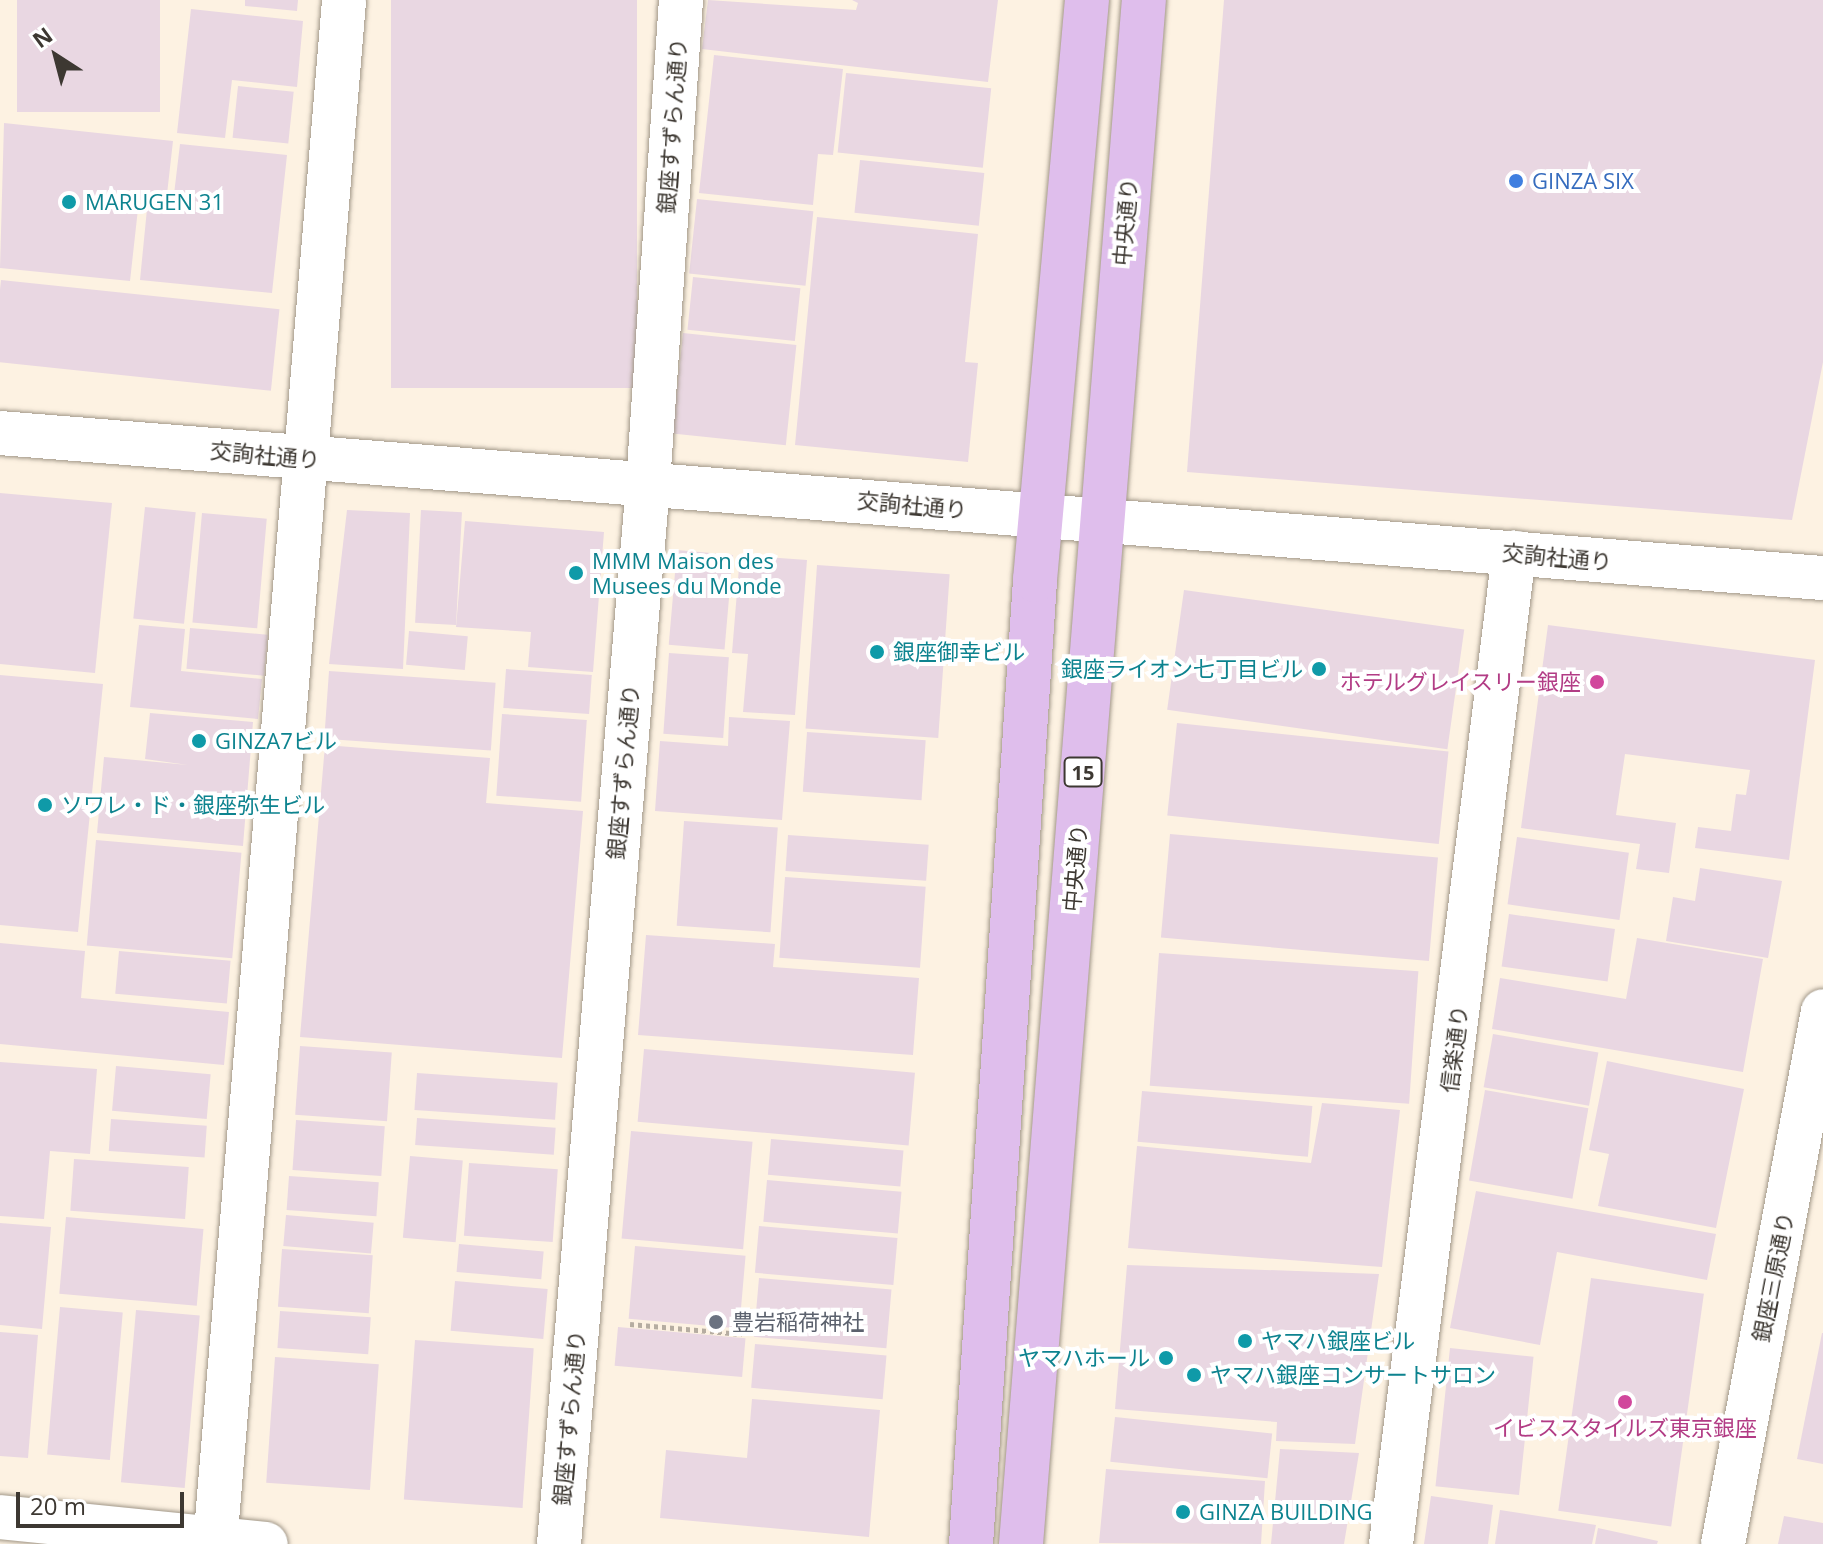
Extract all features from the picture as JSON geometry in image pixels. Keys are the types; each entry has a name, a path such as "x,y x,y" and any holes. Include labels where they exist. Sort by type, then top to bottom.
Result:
{"highway":[{"path":"971,1544 1040,514 1087,0"},
{"name":"中央通り","path":"1021,1544 1100,521 1144,0"}],"street":[{"path":"216,1542 309,459 344,0"},
{"name":"銀座すずらん通り","path":"559,1544 648,484 681,0"},
{"name":"交詢社通り","path":"0,433 1823,578"},
{"name":"信楽通り","path":"1391,1544 1514,553"},
{"name":"銀座三原通り","path":"1723,1544 1823,1011"},
{"path":"0,1517 216,1542 266,1544"}],"path":[{"path":"577,1319 742,1334"}],"building":[{"path":"17,0 160,0 160,112 17,112"},
{"path":"245,0 298,0 297,11 245,6"},
{"path":"391,0 637,0 637,388 391,388"},
{"path":"708,0 856,10 858,3 852,0 998,0 988,82 702,49"},
{"name":"GINZA SIX","path":"1224,0 1823,0 1823,362 1792,520 1187,472"},
{"path":"191,9 303,21 297,87 232,80 225,138 177,133"},
{"path":"714,55 843,69 833,155 818,154 813,205 699,193"},
{"path":"846,73 991,88 983,168 838,153"},
{"path":"238,86 294,92 288,144 233,138"},
{"name":"MARUGEN 31","path":"4,123 173,141 166,203 139,200 130,281 0,268"},
{"path":"180,144 287,155 272,293 140,280 147,209 172,211"},
{"path":"860,160 984,173 979,226 854,213"},
{"path":"697,199 813,211 806,286 689,274"},
{"path":"817,217 978,234 965,362 978,363 968,462 795,445"},
{"path":"693,277 800,288 795,341 687,330"},
{"path":"1,280 279,309 271,391 0,362"},
{"path":"683,333 796,345 786,445 672,433"},
{"path":"0,493 112,503 95,673 0,664"},
{"path":"145,507 196,512 184,624 133,618"},
{"path":"347,510 410,513 403,669 329,664"},
{"path":"421,510 462,512 456,625 415,623"},
{"path":"202,513 267,519 257,628 192,623"},
{"path":"465,521 604,532 593,672 528,667 531,632 456,627"},
{"path":"677,550 733,555 725,650 669,645"},
{"path":"740,555 807,560 795,715 743,712 748,654 732,653"},
{"name":"銀座御幸ビル","path":"817,565 950,574 938,738 806,729"},
{"name":"銀座ライオン七丁目ビル","path":"1184,590 1464,629 1447,749 1167,710"},
{"path":"139,625 185,629 181,671 262,679 258,719 130,707"},
{"path":"1548,625 1815,660 1789,860 1695,848 1698,827 1731,831 1736,794 1746,795 1750,770 1625,754 1616,815 1676,823 1669,873 1636,869 1640,844 1521,828"},
{"path":"190,628 268,635 264,676 186,669"},
{"path":"409,631 468,636 465,670 406,665"},
{"path":"669,653 729,657 723,738 663,734"},
{"path":"506,669 592,675 589,714 503,708"},
{"path":"329,671 496,683 491,750 324,739"},
{"name":"ソワレ・ド・銀座弥生ビル","path":"0,675 103,684 78,932 0,925"},
{"path":"150,713 253,722 243,846 97,833 104,757 188,765 145,759"},
{"path":"502,714 587,720 581,802 496,796"},
{"path":"729,717 790,721 782,820 655,811 660,741 728,746"},
{"path":"1177,723 1449,752 1439,844 1167,815"},
{"path":"807,732 926,740 922,800 803,792"},
{"path":"325,745 490,758 486,803 583,811 562,1058 300,1037"},
{"path":"684,821 778,828 770,932 677,926"},
{"path":"1170,834 1438,857 1429,961 1161,938"},
{"path":"788,835 929,845 926,881 785,871"},
{"path":"1517,837 1629,853 1619,920 1508,904"},
{"path":"96,840 241,853 232,958 87,946"},
{"path":"1700,868 1782,881 1768,958 1666,941 1673,897 1695,901"},
{"path":"785,877 926,887 920,968 779,958"},
{"path":"1509,914 1615,929 1608,981 1502,966"},
{"path":"646,935 775,944 773,967 919,978 913,1055 638,1035"},
{"path":"1637,938 1763,959 1743,1072 1492,1029 1500,978 1626,999"},
{"path":"0,943 85,951 81,998 229,1012 224,1065 0,1044"},
{"path":"119,951 231,961 227,1004 115,994"},
{"path":"1159,953 1418,971 1409,1104 1150,1086"},
{"path":"1493,1034 1598,1053 1589,1106 1484,1087"},
{"path":"300,1046 392,1052 387,1121 295,1115"},
{"path":"644,1049 915,1073 909,1145 638,1122"},
{"path":"1607,1061 1744,1089 1716,1228 1598,1206 1609,1154 1589,1150"},
{"path":"0,1062 97,1069 90,1154 50,1151 44,1219 0,1216"},
{"path":"116,1066 211,1074 207,1119 112,1111"},
{"path":"417,1073 558,1083 555,1120 414,1110"},
{"path":"1485,1090 1588,1108 1572,1199 1469,1181"},
{"path":"1142,1091 1312,1106 1308,1157 1138,1142"},
{"path":"1322,1103 1400,1110 1382,1267 1128,1248 1137,1146 1311,1163"},
{"path":"417,1118 556,1128 554,1155 415,1145"},
{"path":"111,1119 207,1126 205,1158 109,1151"},
{"path":"296,1120 385,1126 381,1176 293,1170"},
{"path":"631,1131 753,1142 743,1249 622,1239"},
{"path":"771,1139 903,1151 900,1186 768,1175"},
{"path":"410,1156 463,1161 456,1242 403,1238"},
{"path":"74,1159 189,1167 185,1219 70,1211"},
{"path":"469,1163 558,1169 553,1242 464,1236"},
{"path":"289,1176 379,1182 376,1216 287,1210"},
{"path":"767,1180 901,1192 898,1234 763,1222"},
{"path":"1476,1191 1716,1234 1707,1280 1557,1252 1540,1345 1450,1328"},
{"path":"286,1215 374,1223 371,1254 283,1246"},
{"path":"66,1217 203,1229 197,1306 59,1294"},
{"path":"0,1223 51,1227 42,1329 0,1325"},
{"path":"759,1226 897,1238 893,1285 755,1273"},
{"path":"459,1244 544,1251 541,1279 457,1272"},
{"path":"635,1246 746,1256 739,1328 629,1319"},
{"path":"282,1249 373,1255 369,1313 278,1307"},
{"name":"ヤマハ銀座ビル","path":"1127,1265 1379,1274 1355,1444 1276,1441 1277,1422 1115,1409"},
{"path":"759,1278 891,1290 886,1348 754,1337"},
{"name":"イビススタイルズ東京銀座","path":"1591,1278 1704,1294 1671,1527 1558,1511"},
{"path":"455,1281 548,1289 543,1339 451,1331"},
{"path":"60,1307 123,1312 110,1460 47,1454"},
{"path":"136,1310 200,1316 185,1488 121,1482"},
{"path":"280,1311 371,1317 368,1354 277,1348"},
{"path":"618,1327 746,1338 742,1377 615,1366"},
{"path":"0,1332 38,1335 28,1458 0,1456"},
{"path":"1823,1333 1823,1464 1797,1459"},
{"path":"415,1340 534,1348 523,1508 404,1500"},
{"path":"755,1344 886,1356 883,1399 751,1388"},
{"path":"1450,1348 1534,1357 1519,1495 1435,1486"},
{"path":"275,1357 379,1364 370,1490 266,1483"},
{"path":"752,1399 880,1410 869,1537 660,1518 666,1450 747,1458"},
{"path":"1115,1417 1272,1434 1267,1478 1110,1462"},
{"path":"1280,1449 1359,1453 1344,1544 1271,1544"},
{"name":"GINZA BUILDING","path":"1106,1469 1265,1481 1261,1544 1099,1543"},
{"path":"1431,1496 1493,1505 1488,1544 1424,1544"},
{"path":"1500,1510 1596,1525 1592,1544 1495,1544"},
{"path":"1784,1516 1823,1523 1823,1544 1778,1544"},
{"path":"1598,1528 1658,1541 1657,1544 1595,1544"}],"place":[{"name":"GINZA SIX","path":"1516,181"},
{"name":"MARUGEN 31","path":"69,202"},
{"name":"MMM Maison des Musees du Monde","path":"576,573"},
{"name":"銀座御幸ビル","path":"877,652"},
{"name":"銀座ライオン七丁目ビル","path":"1319,669"},
{"name":"ホテルグレイスリー銀座","path":"1597,682"},
{"name":"GINZA7ビル","path":"199,741"},
{"name":"ソワレ・ド・銀座弥生ビル","path":"45,805"},
{"name":"豊岩稲荷神社","path":"716,1322"},
{"name":"ヤマハ銀座ビル","path":"1245,1341"},
{"name":"ヤマハホール","path":"1166,1358"},
{"name":"ヤマハ銀座コンサートサロン","path":"1194,1375"},
{"name":"イビススタイルズ東京銀座","path":"1625,1402"},
{"name":"GINZA BUILDING","path":"1183,1512"}]}
